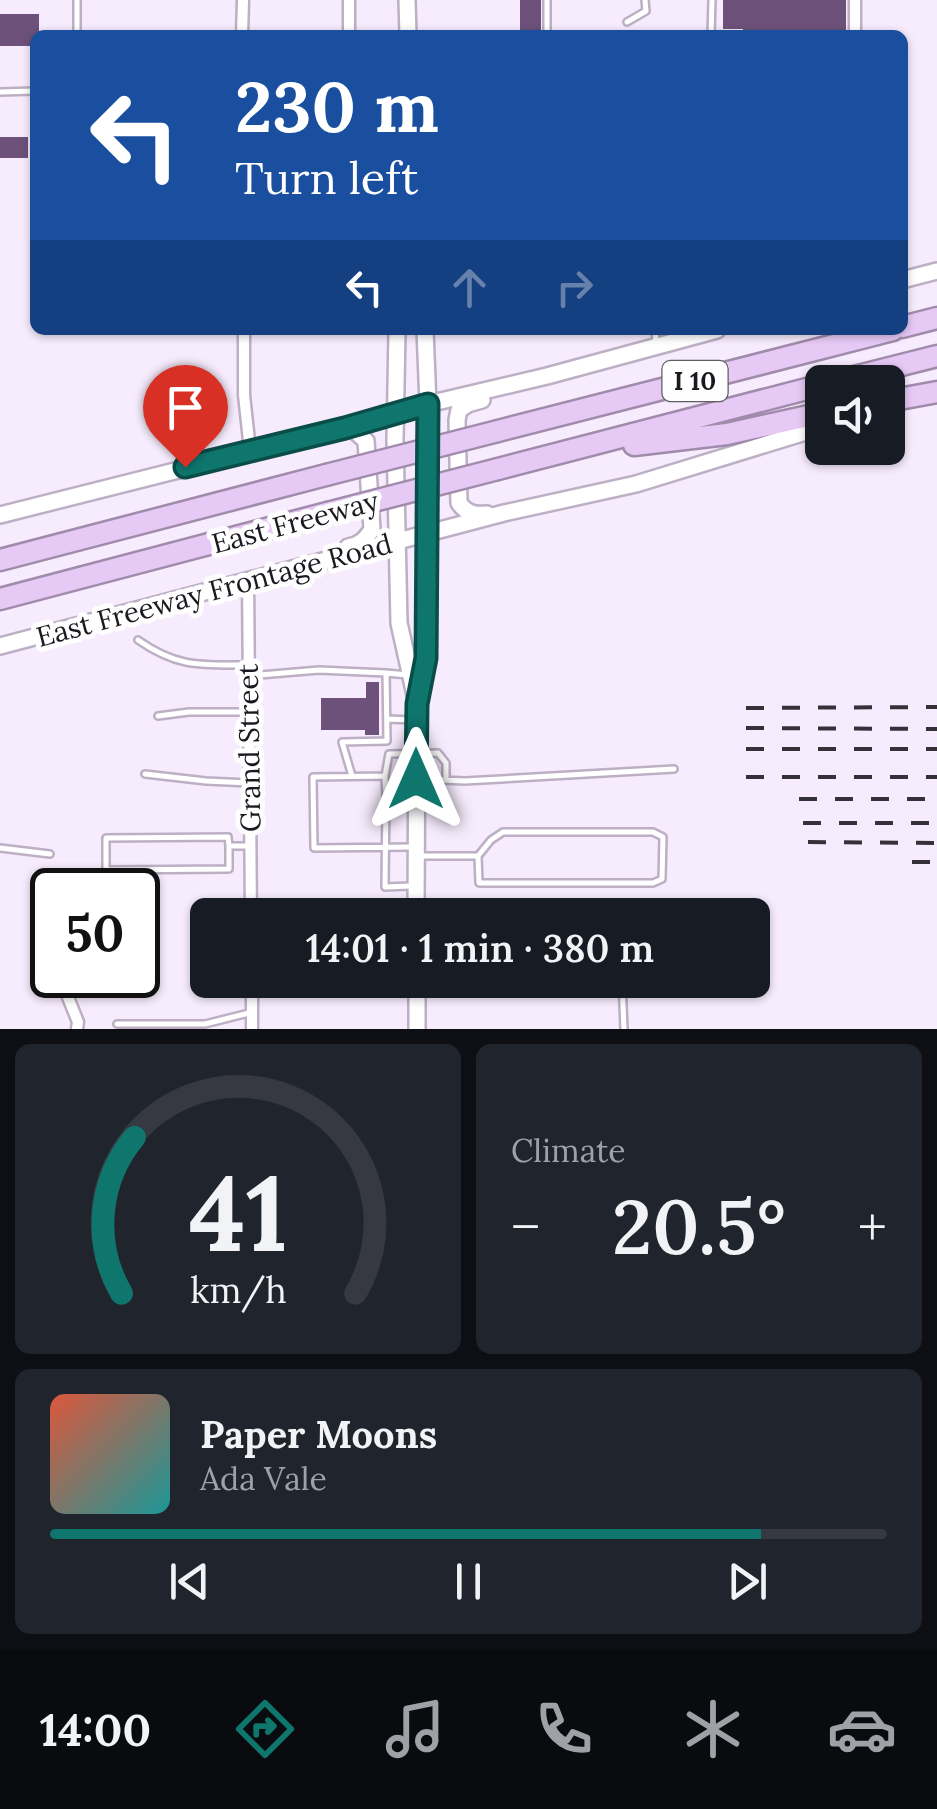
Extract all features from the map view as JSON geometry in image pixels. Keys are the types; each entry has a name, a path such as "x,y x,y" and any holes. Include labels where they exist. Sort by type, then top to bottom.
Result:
{"highway":[{"path":"908,326 937,318"},
{"name":"East Freeway","path":"0,560 873,335"},
{"path":"901,365 937,356"},
{"name":"East Freeway","path":"0,600 805,390"},
{"path":"905,400 937,392"},
{"path":"548,456 726,434 805,417"},
{"path":"0,550 116,530"}],"main road":[{"path":"407,0 408,30"},
{"path":"908,278 937,270"},
{"path":"397,335 394,440 398,623 417,712"},
{"path":"416,898 417,712 426,658 425,335"},
{"path":"0,515 547,376 655,338"},
{"path":"504,513 474,515 459,503 459,410 547,376"},
{"path":"274,574 292,562 356,546 372,528 366,442 355,431 345,428"},
{"name":"East Freeway Frontage Road","path":"0,646 504,513 636,484 805,432"},
{"path":"417,998 418,1029"}],"street":[{"path":"242,0 242,30"},
{"path":"349,0 349,30"},
{"path":"855,0 855,30"},
{"path":"244,335 244,395 250,450"},
{"name":"Grand Street","path":"248,581 251,898"},
{"path":"68,998 77,1029"},
{"path":"252,998 252,1029"}],"lane":[{"path":"77,0 77,30"},
{"path":"546,0 547,30"},
{"path":"627,22 646,11 646,0"},
{"path":"711,30 712,0"},
{"path":"0,92 30,91"},
{"path":"138,640 161,656 196,665 248,671 410,675"},
{"path":"352,776 342,742 388,742 386,673"},
{"path":"158,716 249,712"},
{"path":"387,719 417,712"},
{"path":"416,885 384,887 385,776 389,754 438,753 446,762 446,780"},
{"path":"416,779 674,769"},
{"path":"145,774 250,783"},
{"path":"385,776 314,777 314,848 385,846 478,856"},
{"path":"386,797 416,796"},
{"path":"503,832 653,832 663,837 662,879 653,883 479,883 478,856 490,840 503,832"},
{"path":"106,838 228,838 228,846 229,869 106,870 106,838"},
{"path":"228,846 250,846"},
{"path":"0,848 50,854"},
{"path":"623,998 624,1029"},
{"path":"116,1024 204,1024 252,1012"}],"building":[{"path":"520,0 541,0 541,30 520,30"},
{"path":"723,0 846,0 846,30 723,29"},
{"path":"0,14 39,14 39,30 30,30 30,46 0,46"},
{"path":"0,137 28,137 28,158 0,158"},
{"path":"366,682 379,682 379,735 365,735 365,730 321,730 321,698 366,698"}],"railway":[{"path":"746,708 937,707"},
{"path":"746,728 937,729"},
{"path":"746,749 937,749"},
{"path":"746,777 937,777"},
{"path":"799,799 937,799"},
{"path":"803,823 937,823"},
{"path":"808,842 937,843"},
{"path":"912,862 937,862"}],"route":[{"path":"185,467 428,404 426,658 417,704 416,779"}]}
